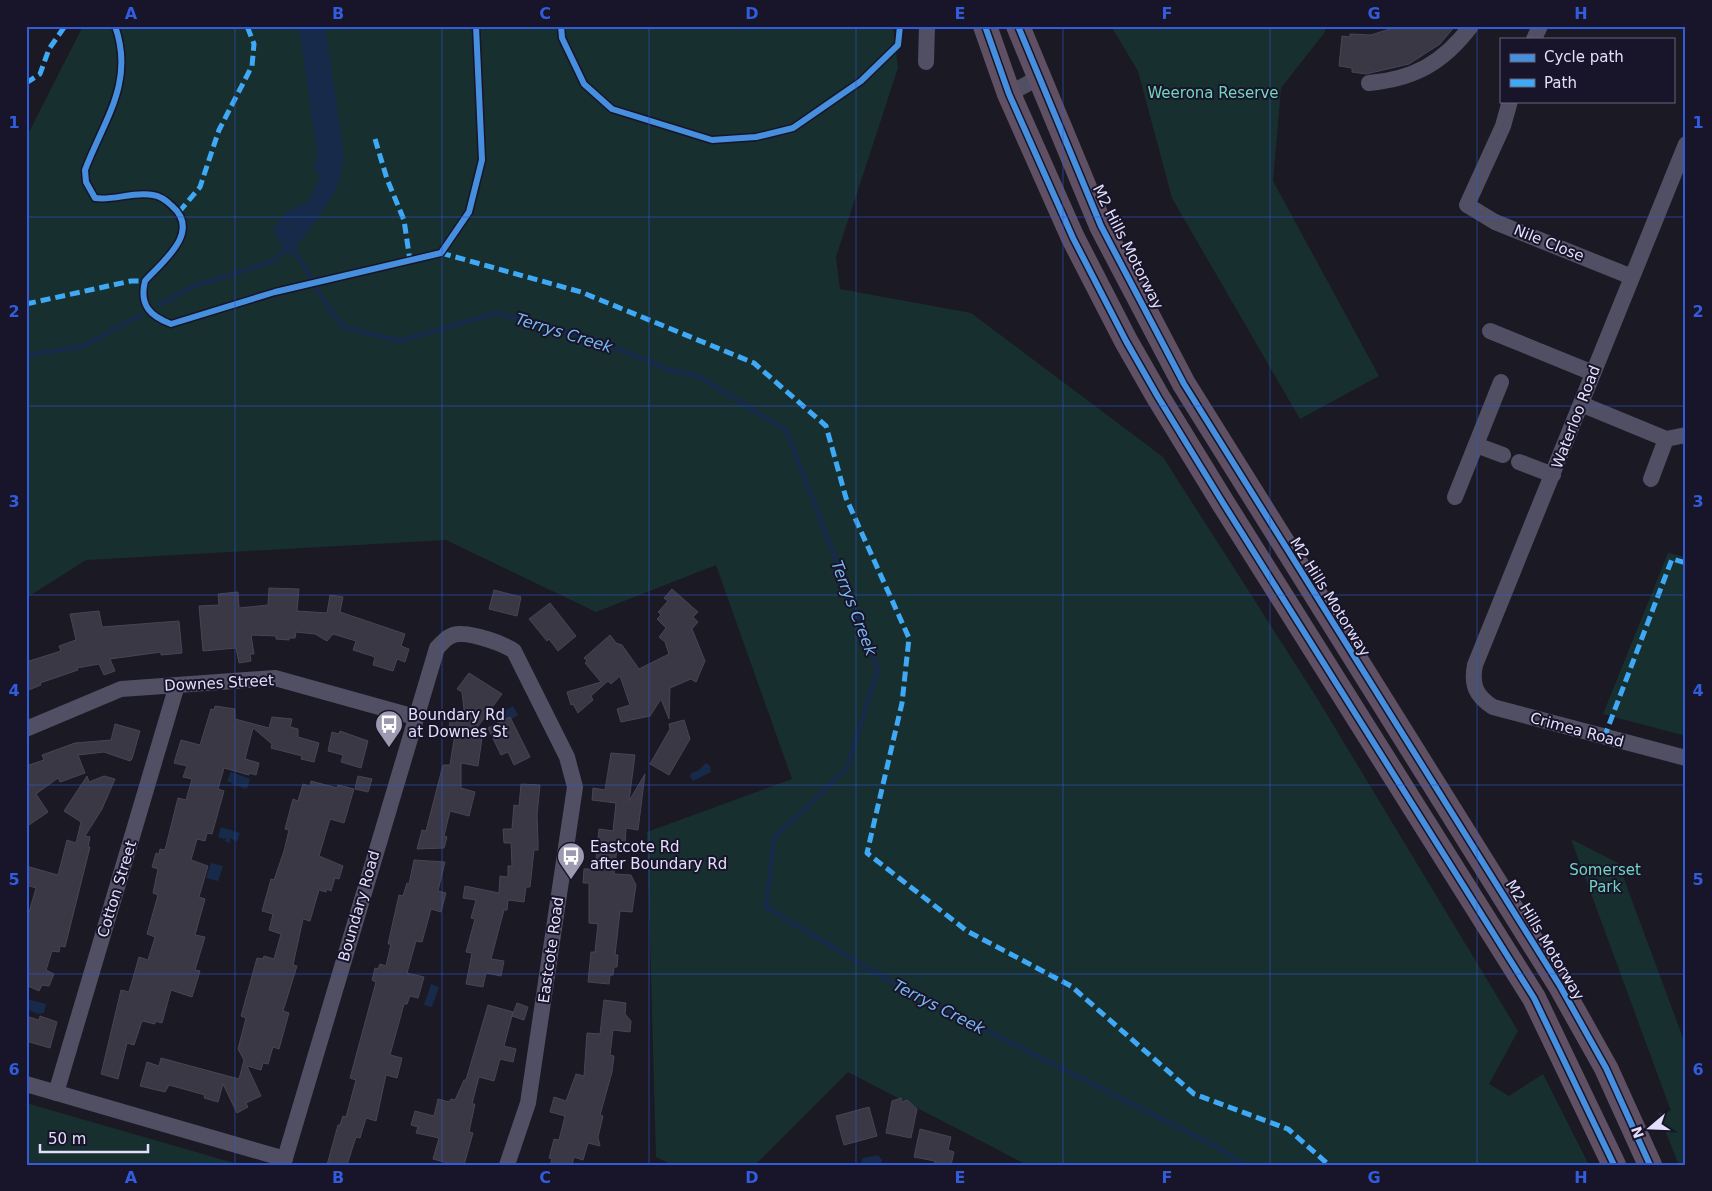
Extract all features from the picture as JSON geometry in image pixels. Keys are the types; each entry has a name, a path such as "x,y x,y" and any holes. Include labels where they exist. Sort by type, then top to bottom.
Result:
{"highway":[{"path":"985,26 1010,94 1072,238 1158,397 1534,998 1614,1165"},
{"name":"M2 Hills Motorway","path":"1018,26 1101,226 1184,384 1560,986 1606,1068 1650,1165"}],"street":[{"path":"926,62 927,26"},
{"path":"1369,83 1396,81 1426,67 1454,47 1471,26"},
{"path":"1534,38 1540,26"},
{"path":"1010,94 1038,78"},
{"name":"Nile Close","path":"1510,102 1503,126 1468,205 1495,222 1632,277"},
{"name":"Waterloo Road","path":"1475,690 1472,678 1475,665 1686,144"},
{"path":"1490,331 1593,373"},
{"path":"1455,497 1501,382"},
{"path":"1581,404 1666,439 1686,435"},
{"path":"1651,479 1666,439"},
{"path":"1476,445 1503,456"},
{"path":"1519,462 1553,474"},
{"name":"Eastcote Road","path":"437,648 447,638 460,634 506,645 514,651 567,757 575,787 528,1103 507,1165"},
{"name":"Boundary Road","path":"284,1162 437,648"},
{"name":"Downes Street","path":"26,729 121,689 275,678 416,717"},
{"name":"Cotton Street","path":"56,1093 177,685"},
{"name":"Crimea Road","path":"1475,690 1483,700 1493,707 1686,758"},
{"path":"26,1084 284,1162"}],"green space":[{"path":"83,26 893,26 898,68 836,257 840,289 971,313 1163,457 1317,698 1518,1031 1489,1084 1509,1096 1543,1074 1589,1165 1027,1165 848,1072 755,1165 672,1165 656,1157 647,832 792,779 716,565 596,612 446,540 86,560 26,598 26,133 29,132"},
{"name":"Weerona Reserve","path":"1111,26 1325,26 1325,32 1281,88 1273,181 1379,376 1300,419 1172,198 1138,71"},
{"path":"1668,553 1686,557 1686,736 1603,714"},
{"name":"Somerset Park","path":"1571,839 1618,863 1686,1046 1686,1165 1679,1165 1658,1113 1671,1111"},
{"path":"26,1103 241,1165 26,1165"}],"water":[{"path":"322,120 339,158 341,171 339,180 328,203 288,257 273,228 288,211 309,201 323,170"},
{"path":"513,706 518,715 501,725 496,716"},
{"path":"706,763 710,766 711,772 693,781 690,777 691,773 699,770"},
{"path":"231,772 250,779 248,787 245,789 227,781"},
{"path":"221,827 240,833 237,842 230,838 230,843 225,841 226,837 224,839 218,837"},
{"path":"211,863 223,866 218,881 206,878"},
{"path":"431,984 439,987 432,1007 424,1005"},
{"path":"26,999 46,1004 44,1013 38,1014 26,1009"},
{"path":"878,1155 882,1160 881,1165 860,1164 863,1158"}],"building":[{"path":"1399,26 1455,26 1440,44 1409,64 1366,74 1352,72 1352,68 1339,66 1342,36 1350,37 1350,34 1371,35"},
{"path":"269,588 299,589 297,611 327,613 330,595 343,597 340,612 405,634 401,646 409,649 405,662 397,659 393,671 373,665 375,657 353,650 356,641 333,634 327,641 315,634 296,632 295,638 289,638 289,640 276,639 276,636 251,635 254,654 250,654 251,661 239,663 236,648 203,651 199,606 219,605 218,594 238,592 239,608 268,605"},
{"path":"672,589 698,612 693,617 698,622 692,629 705,661 696,682 691,679 670,688 669,719 661,699 650,716 621,722 617,709 630,705 620,676 611,684 608,681 591,696 593,700 578,713 573,704 571,705 567,692 601,682 585,663 587,661 584,658 610,635 616,643 622,645 639,669 669,654 665,642 659,637 666,628 657,619 661,615 658,612 668,601 664,598"},
{"path":"494,590 521,597 517,616 489,609"},
{"path":"550,603 576,636 558,651 529,619"},
{"path":"99,611 102,627 179,621 182,653 161,655 161,652 110,659 115,671 104,675 99,664 77,668 78,670 40,683 41,685 26,691 26,662 61,651 59,646 76,640 70,614"},
{"path":"469,673 502,694 470,737 483,731 478,766 461,763 461,788 475,792 469,816 450,811 444,836 447,837 444,848 417,849 422,830 426,831 443,765 450,765 456,728 449,727 451,716 465,718 462,692 457,689"},
{"path":"215,706 235,709 235,719 269,728 272,717 292,719 290,727 298,729 298,737 319,743 314,762 301,759 302,756 271,748 272,744 253,728 245,759 259,763 256,775 224,768 218,789 224,791 212,834 207,833 205,841 197,839 191,860 208,866 199,897 205,899 195,935 205,937 195,970 200,971 192,997 171,990 162,1023 155,1021 155,1024 142,1021 134,1045 127,1043 118,1079 101,1074 121,990 129,992 139,957 148,960 155,937 147,934 158,895 153,893 158,869 152,867 156,853 159,854 160,849 165,850 178,798 186,800 192,779 183,777 187,766 174,763 181,740 200,745 211,709 214,710"},
{"path":"510,717 530,757 514,765 508,752 501,755 488,728"},
{"path":"684,720 690,739 669,775 650,764 670,729 669,724"},
{"path":"115,724 140,731 132,759 130,761 104,752 78,755 85,773 60,782 58,778 36,794 48,812 26,827 26,766 44,760 42,755 75,743 111,740"},
{"path":"340,731 368,741 361,768 341,762 343,755 328,751 332,732 339,734"},
{"path":"611,753 635,755 629,801 645,774 638,830 626,828 625,847 617,847 614,874 631,875 636,885 632,912 620,911 615,955 618,955 617,967 614,967 613,975 610,975 609,984 588,982 591,952 595,952 598,924 589,923 589,883 583,883 584,869 595,869 599,829 613,831 616,803 592,800 593,788 605,790"},
{"path":"87,776 89,782 104,776 115,779 102,809 85,836 90,837 88,847 90,847 65,947 60,946 59,952 52,951 46,970 54,974 49,986 42,985 39,991 26,985 26,923 36,888 26,885 26,866 58,875 67,840 76,843 81,822 64,811"},
{"path":"358,776 372,779 368,792 355,789"},
{"path":"311,781 337,788 338,785 354,789 344,823 330,819 319,856 343,866 339,879 335,878 331,891 327,889 326,892 319,890 310,921 303,919 293,965 297,966 283,1011 289,1013 279,1049 273,1047 268,1064 263,1063 261,1070 247,1066 261,1096 246,1103 248,1107 237,1113 223,1084 218,1102 204,1098 205,1095 169,1085 165,1092 140,1086 147,1062 159,1066 161,1058 239,1079 244,1060 238,1049 246,1018 241,1016 257,958 263,959 264,956 274,959 281,934 269,930 273,914 262,911 271,879 274,880 284,851 289,830 285,829 293,799 298,801 303,784 310,786"},
{"path":"521,784 540,785 537,815 538,850 534,850 530,887 526,887 524,902 508,900 507,910 504,910 491,959 504,961 501,976 486,973 483,987 466,984 472,953 466,952 475,919 471,918 476,900 463,898 465,886 499,893 500,876 508,877 508,866 512,866 511,843 504,843 503,829 512,829 514,805 519,806"},
{"path":"414,860 445,862 438,891 446,893 441,912 431,909 422,942 416,941 407,973 424,977 418,998 410,996 407,1004 404,1004 390,1055 402,1058 397,1078 386,1075 376,1121 366,1118 360,1138 356,1137 347,1165 327,1165 338,1125 340,1125 343,1116 346,1117 356,1080 350,1078 376,982 372,980 375,968 378,969 380,964 386,966 391,944 388,944 399,895 403,896 407,883 409,884"},
{"path":"604,1000 626,1003 625,1014 631,1021 630,1032 613,1030 610,1055 614,1056 612,1072 600,1115 603,1116 598,1137 600,1146 588,1143 583,1160 574,1157 572,1165 550,1165 552,1159 549,1158 554,1139 559,1140 565,1116 550,1112 554,1097 566,1101 576,1074 584,1076 587,1033 600,1034"},
{"path":"517,1003 528,1007 524,1020 512,1016"},
{"path":"488,1005 513,1012 504,1046 516,1049 513,1062 500,1059 494,1081 479,1077 472,1104 475,1104 469,1132 473,1133 464,1165 454,1165 433,1159 439,1138 416,1133 418,1127 411,1125 415,1111 434,1116 438,1099 449,1102 451,1099 455,1100 464,1080 466,1080"},
{"path":"26,1016 39,1020 40,1016 57,1022 50,1048 26,1041"},
{"path":"901,1098 902,1102 907,1100 917,1109 911,1138 886,1133 892,1101"},
{"path":"869,1107 877,1136 844,1145 836,1116"},
{"path":"920,1129 951,1137 948,1150 954,1152 951,1165 934,1165 935,1161 914,1157"}],"waterway":[{"path":"312,26 331,157 328,166"},
{"path":"159,305 192,287 274,261 287,246"},
{"name":"Terrys Creek","path":"292,246 328,307 344,327 400,341 496,313 593,339 670,370 698,376 786,430 878,669 847,768 774,838 766,907 891,982 1219,1148 1244,1165"},
{"path":"26,355 81,347 141,315"}],"marked path":[{"path":"26,83 40,74 49,49 65,26"},
{"path":"179,212 200,187 219,130 252,66 254,44 247,26"},
{"path":"375,139 387,179 404,220 410,261"},
{"path":"441,253 581,292 754,363 826,426 846,498 909,638 902,703 867,853 967,931 1071,986 1194,1094 1288,1129 1329,1165"},
{"path":"26,304 131,281 145,281"},
{"path":"1604,738 1672,559 1686,563"}],"cycle path":[{"path":"115,26 120,46 121,65 119,83 115,100 85,170 86,182 95,198 102,199 138,194 153,195 168,202 180,216 183,226 181,236 169,256 145,281 144,289 145,303 148,308 157,317 171,324 275,292 441,253 469,212 482,160 476,26"},
{"path":"561,26 562,38 584,84 612,109 712,140 756,137 793,128 861,81 898,45 900,26"},
{"path":"985,26 1009,94 1073,238 1126,341 1223,503 1534,998 1614,1165"},
{"path":"1018,26 1101,226 1184,384 1560,986 1606,1068 1650,1165"}],"place":[{"name":"Boundary Rd at Downes St","path":"389,748"},
{"name":"Eastcote Rd after Boundary Rd","path":"571,880"}]}
